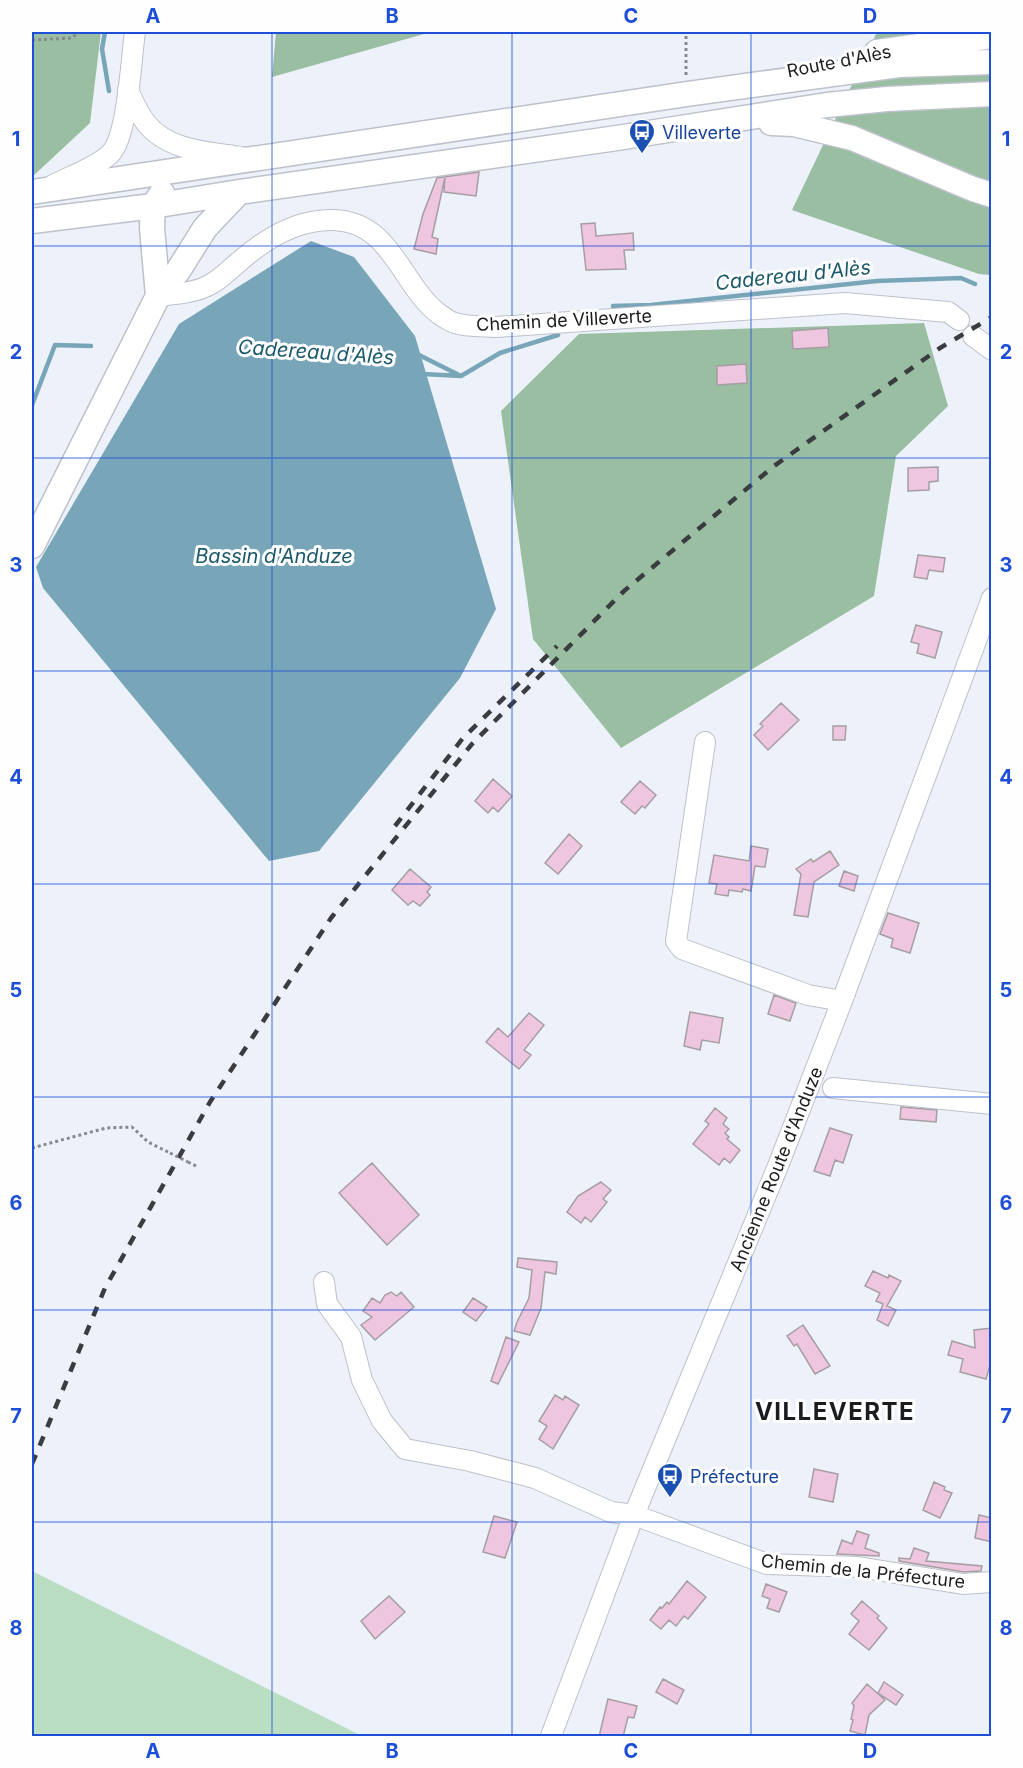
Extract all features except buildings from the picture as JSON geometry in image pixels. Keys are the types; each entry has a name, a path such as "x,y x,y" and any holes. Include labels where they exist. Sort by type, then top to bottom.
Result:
{"main road":[{"name":"Route d'Alès","path":"687,94 851,56 992,36"},
{"path":"37,192 252,158 899,65 992,62"},
{"path":"32,221 153,206 827,105 887,99 992,94"},
{"path":"721,122 794,124 821,129 852,138 992,195"},
{"path":"158,296 152,228 153,206 178,170"},
{"path":"32,546 158,296 178,271 205,228 238,192"}],"street":[{"path":"37,192 103,160 116,147 122,131 135,32"},
{"path":"128,90 146,123 167,141 192,149 252,158"},
{"name":"Chemin de Villeverte","path":"158,296 188,293 211,284 255,248 279,234 310,222 332,220 355,224 369,230 381,240 390,249 421,297 433,309 455,323 496,327 845,303 948,312 959,320"},
{"path":"973,336 992,350"},
{"name":"Ancienne Route d'Anduze","path":"551,1737 634,1515 778,1166 842,1002 992,598"},
{"path":"705,742 676,940 682,949 808,995 842,1002"},
{"path":"833,1088 992,1104"},
{"name":"Chemin de la Préfecture","path":"324,1282 327,1304 351,1337 362,1380 382,1421 405,1449 470,1461 535,1478 610,1512 634,1515 767,1564 858,1567 963,1584 992,1582"}],"path":[{"path":"32,40 72,38 78,32"},
{"path":"686,32 687,94"},
{"path":"32,1148 106,1128 132,1127 148,1142 196,1166"}],"green space":[{"path":"32,32 101,32 90,123 32,177"},
{"path":"276,32 431,32 272,77"},
{"path":"877,32 991,32 991,275 979,274 792,210"},
{"path":"924,323 948,406 896,456 874,596 621,748 533,639 501,411 579,334"},
{"path":"32,1571 362,1736 32,1736"}],"water":[{"name":"Bassin d'Anduze","path":"311,241 354,257 415,336 496,609 460,678 319,851 269,861 43,588 36,567 179,324"}],"waterway":[{"name":"Cadereau d'Alès","path":"105,32 102,49 109,91"},
{"name":"Cadereau d'Alès","path":"613,306 651,305 877,281 961,278 975,284"},
{"name":"Cadereau d'Alès","path":"423,374 461,376 500,353 558,335"},
{"name":"Cadereau d'Alès","path":"32,405 55,345 91,346"},
{"name":"Cadereau d'Alès","path":"415,353 459,375"}],"railway":[{"path":"32,1464 105,1288 210,1102 331,918 472,744 624,591 774,466 940,348 992,317"},
{"path":"395,826 463,738 557,646"}],"place":[{"name":"Villeverte","path":"642,155"},
{"name":"Préfecture","path":"670,1499"}],"district":[{"name":"VILLEVERTE","path":"835,1411"}]}
